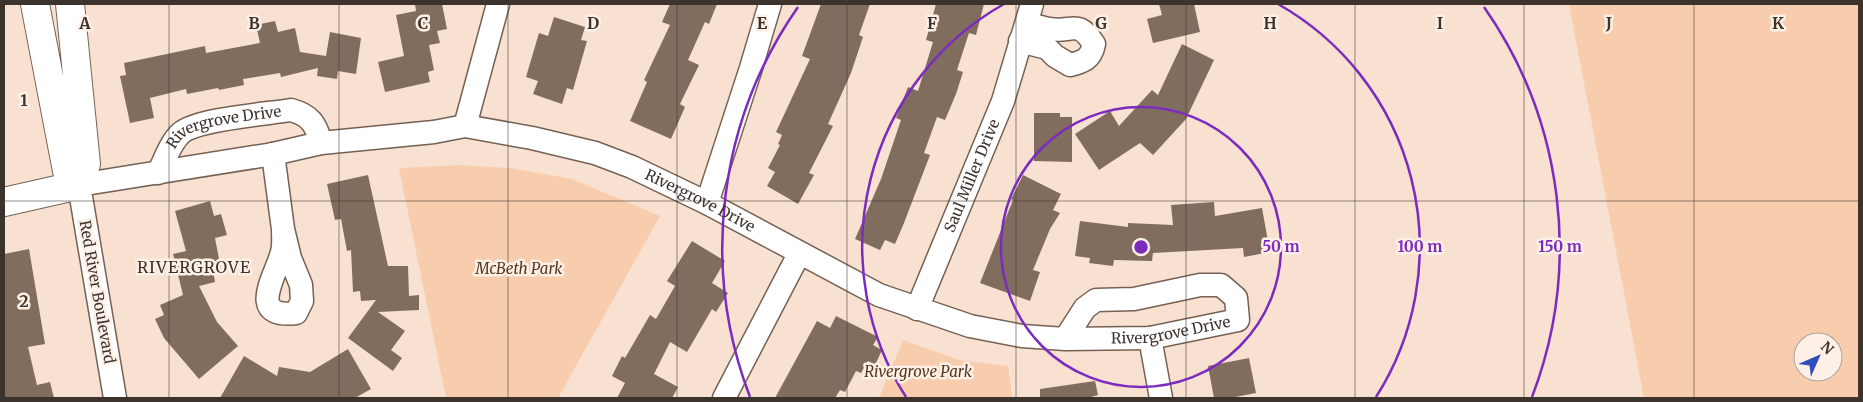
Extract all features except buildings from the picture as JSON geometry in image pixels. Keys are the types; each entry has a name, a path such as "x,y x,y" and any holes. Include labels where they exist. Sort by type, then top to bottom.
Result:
{"street":[{"name":"Red River Boulevard","path":"35,4 67,171 79,185"},
{"name":"Red River Boulevard","path":"70,4 86,164 79,185 115,398"},
{"path":"466,126 498,4"},
{"path":"707,204 770,4"},
{"name":"Saul Miller Drive","path":"917,309 1003,101 1026,23"},
{"name":"Rivergrove Drive","path":"158,173 173,142 183,132 200,124 291,110 303,113 312,120 321,143"},
{"name":"Rivergrove Drive","path":"7,197 273,154 321,143 434,132 466,126 532,138 595,153 632,167 707,204 879,295 970,326 1022,336 1065,339 1150,338 1238,320 1236,298 1221,285 1200,284 1134,299 1096,300 1085,308 1065,339"},
{"path":"273,154 283,229"},
{"path":"724,398 799,254"},
{"path":"1150,338 1161,398"}],"green space":[{"path":"1569,4 1859,4 1859,398 1644,398"},
{"name":"McBeth Park","path":"459,165 511,168 572,179 660,216 558,398 446,398 399,168"},
{"name":"Rivergrove Park","path":"903,340 959,360 1008,366 1012,398 879,398"}],"district":[{"name":"RIVERGROVE","path":"194,267"}]}
